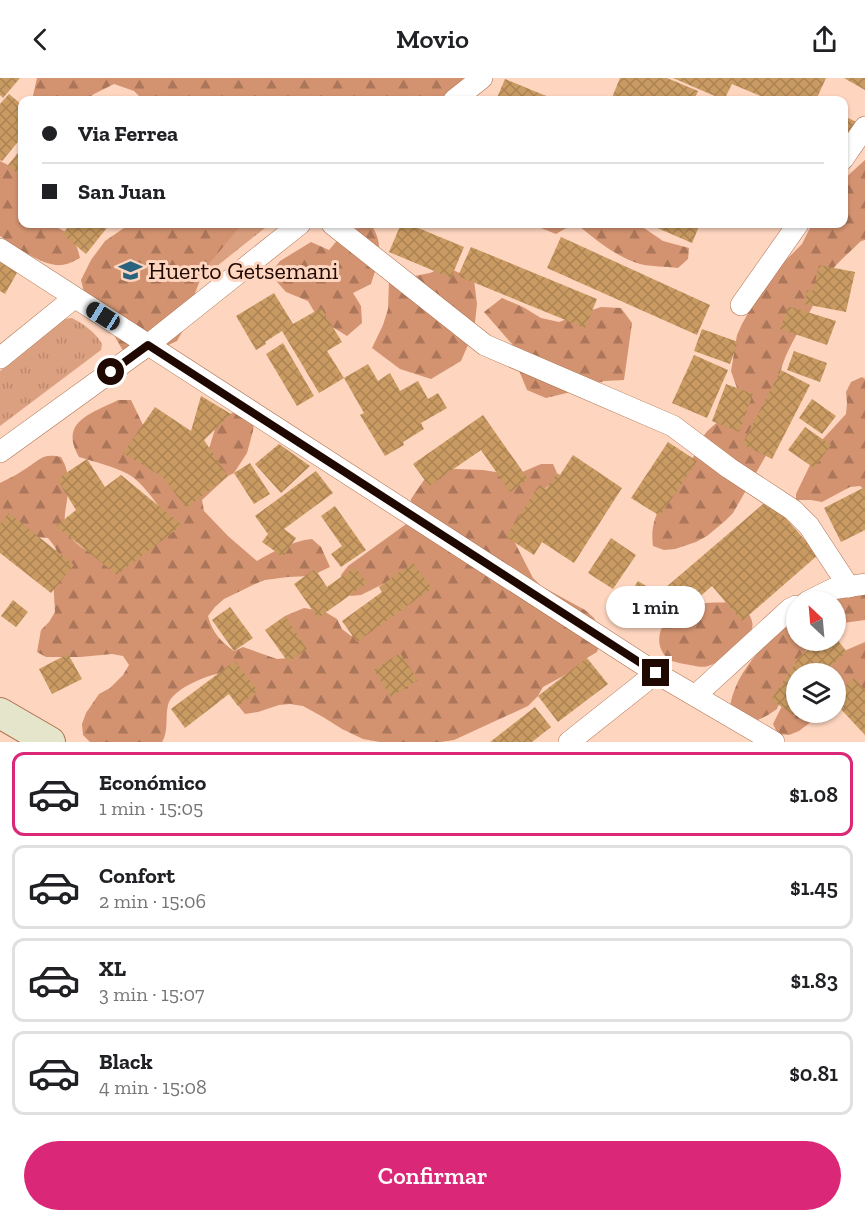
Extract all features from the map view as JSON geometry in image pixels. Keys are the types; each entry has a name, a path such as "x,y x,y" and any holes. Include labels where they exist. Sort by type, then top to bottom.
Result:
{"street":[{"path":"459,96 482,78"},
{"path":"848,152 865,127"},
{"path":"0,452 148,345 295,228"},
{"path":"337,228 485,345 672,426 729,468 793,510 857,585 831,591"},
{"path":"741,305 795,228"},
{"path":"0,249 656,673 774,742"},
{"path":"0,358 75,298"},
{"path":"696,695 786,613"},
{"path":"569,742 656,673"},
{"path":"0,713 50,742"}],"green space":[{"path":"37,78 464,78 448,96 139,96 134,91 114,84 91,96 33,96"},
{"path":"865,160 865,240 842,259 825,279 789,349 780,373 768,452 733,513 707,536 675,549 664,550 653,546 654,523 662,504 690,463 705,434 734,405 738,391 731,371 737,335 742,324 768,278 802,244 810,228 848,228 848,175"},
{"path":"0,161 11,165 18,174 18,228 58,228 62,230 74,242 80,258 62,265 46,263 0,236"},
{"path":"124,228 239,228 204,270 195,293 191,316 177,341 149,354 126,356 103,316 86,300 81,280 91,260 105,241"},
{"path":"207,228 265,228 154,316"},
{"path":"373,228 379,248 378,262 371,284 353,293 361,306 362,323 347,336 318,318 308,301 286,292 270,274 280,261 311,242 329,250 346,230"},
{"path":"541,228 566,228 556,234"},
{"path":"581,228 644,228 663,241 689,248 688,259 678,268 649,266 632,261 600,243"},
{"path":"445,266 474,280 477,304 474,331 461,361 431,379 400,369 372,348 388,309 389,281 430,273"},
{"path":"502,298 541,318 559,322 601,307 621,308 632,323 624,380 604,381 546,398 527,390 516,363 512,344 484,312"},
{"path":"72,318 96,336 102,344 101,350 0,426 0,371 62,319"},
{"path":"862,377 865,379 865,490 860,486 850,487 822,502 796,500 796,494 822,440 846,414 846,392 851,382"},
{"path":"118,400 131,400 155,450 201,475 215,429 221,418 239,410 254,420 247,453 234,473 202,500 204,511 257,561 283,547 305,540 312,539 321,547 330,567 311,576 265,580 224,599 215,607 208,616 212,627 221,640 234,651 243,647 277,659 288,658 285,616 304,608 327,613 337,619 342,629 351,636 376,626 389,581 361,595 351,596 343,587 341,575 348,566 409,522 411,499 424,480 435,473 456,469 508,474 520,473 541,464 553,464 557,473 551,483 526,507 513,539 533,578 541,586 585,610 594,618 601,640 597,652 576,669 543,687 528,706 454,740 380,742 363,739 303,706 290,704 245,714 229,694 229,681 222,673 183,688 171,699 162,742 90,742 83,735 82,724 86,713 99,694 110,688 129,665 123,656 112,654 46,657 37,652 41,630 55,612 53,578 59,557 48,538 26,536 0,551 0,483 44,457 61,457 68,480 66,529 78,545 107,561 161,509 133,477 79,457 74,445 73,435 81,420"},
{"path":"865,588 865,620 846,623 846,594"},
{"path":"738,601 750,616 753,626 748,636 722,659 708,666 699,667 672,661 662,652 660,632 672,616 702,604"},
{"path":"786,625 786,651 806,651 796,663 786,663 786,685 777,709 746,726 730,706 734,692 747,667"},
{"path":"865,642 865,689 857,698 846,704 846,663 832,663 846,650"},
{"path":"786,702 786,723 809,723 789,735 778,734 773,724"}],"building":[{"path":"0,78 20,78 3,98 0,95"},
{"path":"620,78 667,78 698,91 696,96 613,96"},
{"path":"673,78 826,78 818,96 760,96 732,84 726,96 715,96"},
{"path":"844,78 865,78 865,90"},
{"path":"505,79 546,96 498,96"},
{"path":"9,94 18,102 18,142 2,161 0,160 0,104"},
{"path":"848,118 857,122 848,135"},
{"path":"18,153 18,174 8,165"},
{"path":"67,228 107,228 86,254 62,234"},
{"path":"399,228 418,228 464,247 451,278 389,252"},
{"path":"657,228 698,228 692,243"},
{"path":"561,237 710,305 697,335 547,268"},
{"path":"471,247 597,299 585,328 458,276"},
{"path":"0,261 18,271 5,294 0,291"},
{"path":"819,265 855,272 846,312 804,304 807,290 813,291"},
{"path":"274,293 293,324 321,308 342,342 327,351 344,378 319,393 282,331 256,350 236,316"},
{"path":"788,306 836,321 827,345 780,329"},
{"path":"702,329 738,342 730,364 694,351"},
{"path":"283,343 314,396 297,406 266,354"},
{"path":"794,351 827,363 820,382 787,370"},
{"path":"694,355 728,370 707,418 672,403"},
{"path":"368,364 378,381 390,373 400,391 418,381 428,399 438,393 447,408 421,423 424,429 385,456 360,415 364,413 344,378"},
{"path":"781,370 810,385 772,459 742,444"},
{"path":"726,384 753,394 739,432 712,421"},
{"path":"201,396 231,414 204,440 228,476 186,508 163,477 123,453 155,407 191,431"},
{"path":"812,399 836,416 822,434 799,418"},
{"path":"483,415 528,479 510,492 481,450 429,486 413,464"},
{"path":"805,427 831,445 814,468 788,450"},
{"path":"668,442 697,461 660,516 631,498"},
{"path":"279,444 310,466 281,493 255,464"},
{"path":"573,455 622,488 574,563 542,542 534,555 506,537 539,485 546,489 557,473 560,475"},
{"path":"87,459 105,487 121,475 182,525 117,575 56,526 76,510 57,479"},
{"path":"250,463 270,494 254,504 234,473"},
{"path":"316,471 333,493 284,529 296,538 283,557 262,542 268,534 255,516"},
{"path":"865,487 865,530 841,542 824,508"},
{"path":"769,499 818,555 742,621 712,586 671,622 651,600"},
{"path":"335,506 366,550 341,567 331,554 342,546 321,516"},
{"path":"9,513 74,565 51,593 0,553 0,524"},
{"path":"611,538 636,555 613,589 588,573"},
{"path":"413,563 432,588 357,642 342,621 382,592 379,587"},
{"path":"355,567 367,583 318,618 294,584 315,569 327,587"},
{"path":"638,581 651,589 630,620 618,612"},
{"path":"13,600 28,612 16,627 1,616"},
{"path":"230,607 253,638 234,651 212,620"},
{"path":"285,616 307,649 288,662 265,630"},
{"path":"806,651 847,652 834,663 795,663"},
{"path":"400,653 418,680 391,697 374,670"},
{"path":"68,654 82,679 52,694 39,669"},
{"path":"587,658 608,684 558,722 538,696"},
{"path":"235,661 258,691 238,706 229,694 185,728 171,709"},
{"path":"786,677 786,710 771,700"},
{"path":"854,678 865,690 865,735 846,715 846,686"},
{"path":"535,707 551,727 532,742 490,742"}],"place":[{"name":"Huerto Getsemani","path":"130,270"}],"route":[{"path":"111,372 148,345 656,673"}]}
